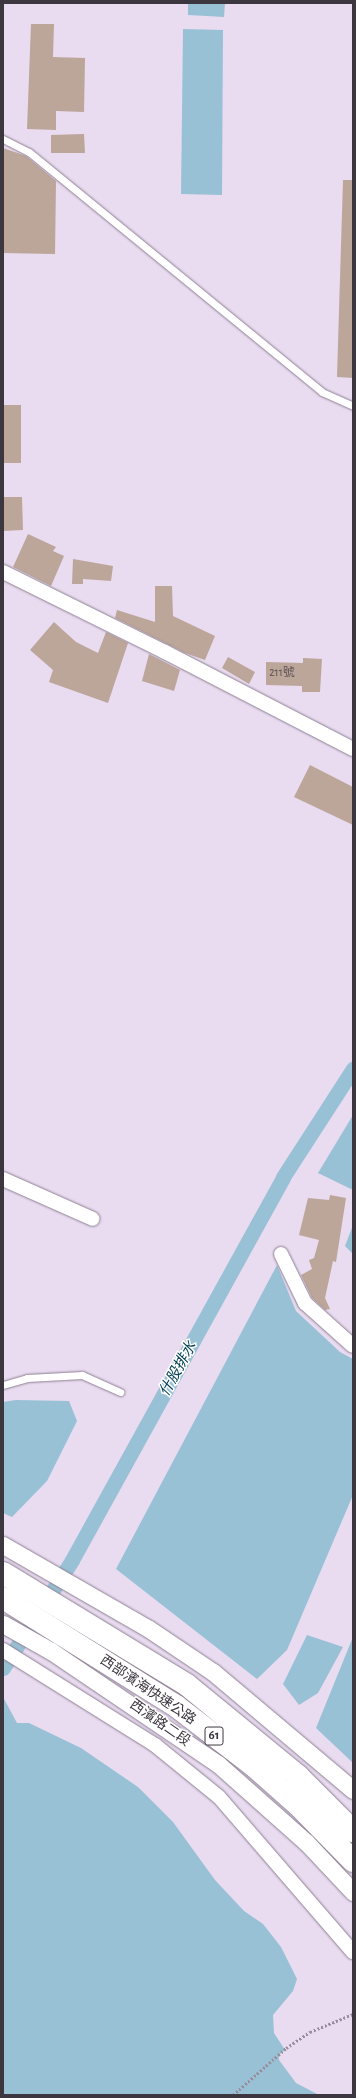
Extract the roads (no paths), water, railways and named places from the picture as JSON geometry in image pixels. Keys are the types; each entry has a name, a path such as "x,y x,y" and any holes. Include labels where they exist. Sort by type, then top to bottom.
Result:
{"highway":[{"name":"西部濱海快速公路","path":"11,1576 70,1611 186,1685 298,1776 353,1831"},
{"name":"西部濱海快速公路","path":"6,1600 55,1642 176,1706 254,1766 299,1806 353,1861"}],"street":[{"path":"3,572 166,652 353,749"},
{"path":"3,1179 93,1219"},
{"path":"282,1254 304,1303 353,1346"},
{"path":"3,1545 26,1556 150,1629 213,1672 353,1790"},
{"name":"西濱路二段","path":"3,1624 55,1642 218,1764 306,1842 353,1892"},
{"path":"3,1650 41,1672 155,1745 219,1797 353,1952"}],"lane":[{"path":"3,139 29,152 322,392 353,406"},
{"path":"3,1385 27,1378 82,1375 120,1392"}],"water":[{"path":"188,3 225,3 224,17 188,15"},
{"path":"183,29 223,30 222,195 181,194"},
{"path":"353,1115 353,1190 318,1173"},
{"path":"353,1225 353,1254 345,1246"},
{"path":"277,1265 296,1311 340,1352 353,1359 353,1495 287,1650 257,1679 116,1569"},
{"path":"16,1400 69,1401 77,1421 47,1481 12,1517 3,1513 3,1402"},
{"path":"307,1635 343,1647 318,1693 299,1705 283,1684"},
{"path":"353,1637 353,1763 316,1728"},
{"path":"3,1697 17,1723 29,1723 81,1748 138,1787 173,1822 215,1880 244,1911 263,1924 281,1947 297,1979 293,1991 273,2015 274,2033 285,2050 279,2055 279,2060 296,2083 319,2095 3,2095"}],"waterway":[{"name":"什股排水","path":"3,1668 72,1560 283,1177 353,1069"}]}
